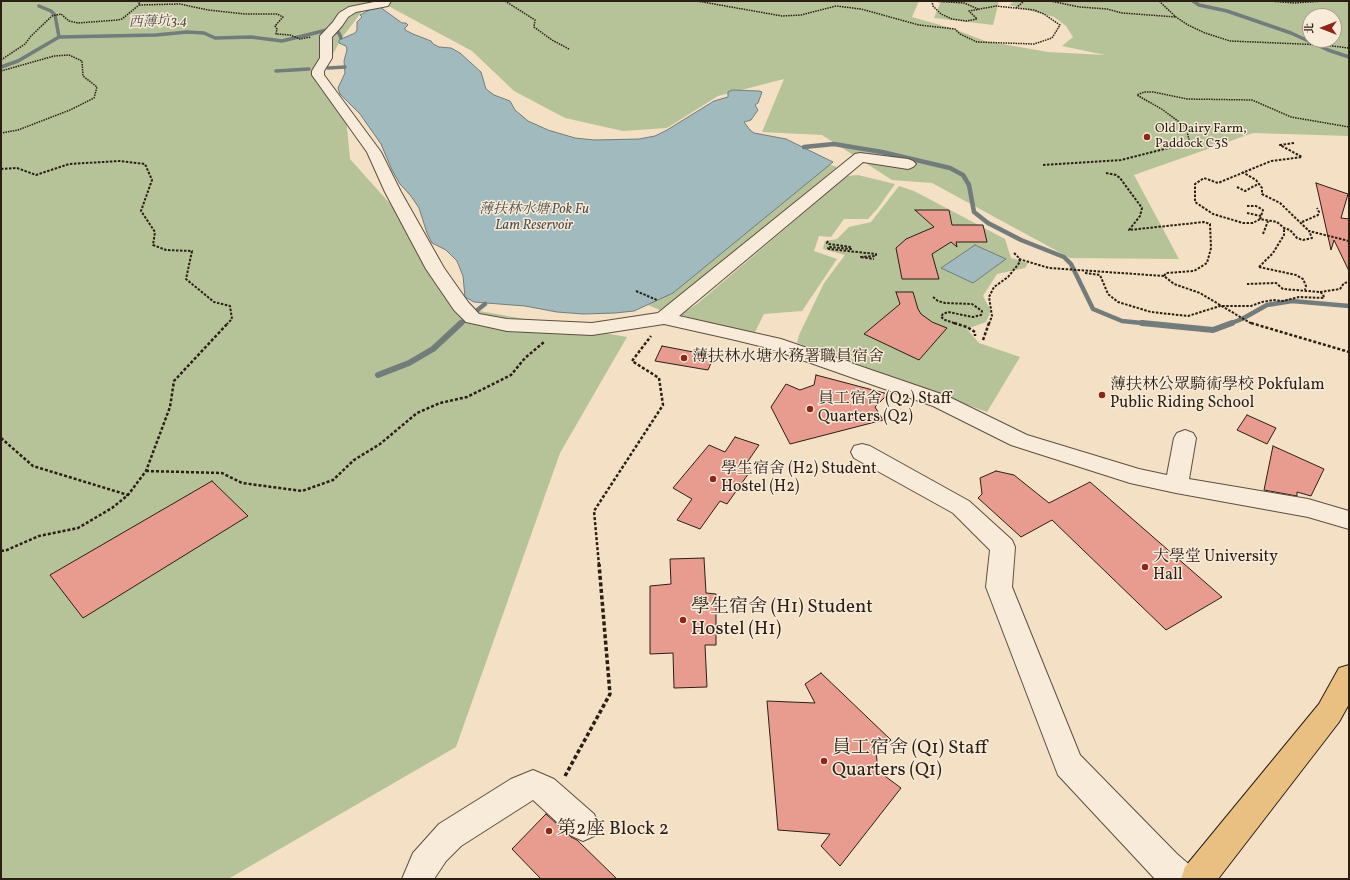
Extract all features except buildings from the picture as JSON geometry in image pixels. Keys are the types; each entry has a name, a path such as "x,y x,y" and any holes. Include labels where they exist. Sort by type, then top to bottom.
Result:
{"main road":[{"path":"1197,879 1329,713 1349,677"}],"street":[{"path":"383,3 357,9 343,15 338,24 329,32 326,58 319,75 374,152 393,192 435,269 472,314 507,325 584,328 664,318 774,343 940,402 970,407 1019,440 1138,477 1308,508 1349,520"},
{"path":"664,318 860,157 908,164"},
{"path":"1176,485 1185,438"},
{"path":"862,452 961,507 1003,547 999,587 1069,765 1165,866 1180,879"},
{"path":"418,879 424,864 450,835 522,789 534,785 543,789 583,825"}],"path":[{"path":"137,1 140,4 139,5"},
{"path":"505,1 535,20 534,27 552,40 569,49"},
{"path":"697,1 782,16 801,15 836,6 861,9 910,21 919,25 955,29 960,34 977,42 1034,44 1052,38 1060,25 1044,14 1034,10 996,6 969,11 977,19 966,21 952,19 941,14 933,6 932,1 964,3 978,9"},
{"path":"1015,8 1024,1"},
{"path":"1050,1 1080,7 1108,9 1122,13 1176,17"},
{"path":"1159,1 1176,17 1205,33 1230,41 1314,44 1349,48"},
{"path":"1270,1 1294,3 1324,1"},
{"path":"1,60 25,44 31,36 52,16 61,14 69,21 78,23 118,20 122,19 139,5 184,4 208,10 245,14 277,14 283,17 275,26 277,29 276,34 290,35 300,39 329,32"},
{"path":"1,71 54,56 69,55 82,60 83,76 96,87 94,98 70,110 18,130 1,133"},
{"path":"1043,164 1121,160 1188,143 1186,127 1163,110 1137,95 1144,92 1153,92 1187,99 1243,98 1252,100 1291,117 1349,127"},
{"path":"1247,206 1256,206 1263,210 1260,219 1253,223 1243,223 1213,214 1194,202 1195,184 1204,178 1218,183 1271,161 1302,157 1280,145 1294,143"},
{"path":"1,169 16,168 36,175 69,164 120,161 145,164 152,180 141,211 155,232 153,245 166,250 192,251 186,279 214,302 230,306 232,319 174,381 170,407 146,471 128,494 112,508 78,528 39,536 7,550 1,551"},
{"path":"1242,172 1256,180 1262,188 1262,194 1280,202 1302,222 1312,238 1303,240 1295,236 1290,230 1284,228 1277,222 1260,219"},
{"path":"1106,173 1116,175 1120,178 1142,208 1140,216 1129,230 1204,222 1210,224 1211,248 1207,263 1202,268 1194,271 1166,273 1164,276"},
{"path":"1237,187 1245,191 1258,184"},
{"path":"1302,222 1318,215 1320,212 1317,208"},
{"path":"1247,213 1261,216"},
{"path":"1264,234 1268,221"},
{"path":"1259,268 1273,253 1284,235 1284,228"},
{"path":"1309,231 1349,241"},
{"path":"828,241 827,242 829,244 851,247 851,249 830,247 828,248 829,250 876,254 876,256 860,257 874,259"},
{"path":"1014,253 1019,259 1049,268 1084,269 1164,276 1174,284 1200,293 1254,325 1349,352"},
{"path":"983,340 992,316 989,297 994,287 1008,277 1020,262 1019,259"},
{"path":"1259,268 1263,267"},
{"path":"1259,268 1296,275 1302,279 1306,286 1305,290"},
{"path":"1085,273 1100,275 1108,294 1118,302 1140,310 1188,316 1220,306 1251,306 1262,302 1273,300 1283,301 1299,297 1324,298 1323,294 1316,292 1282,289 1276,283 1247,284"},
{"path":"1316,292 1340,289 1344,283 1349,282"},
{"path":"933,296 938,301 945,303 972,304 982,311 981,315 973,317 948,312 943,314 942,317 945,320 967,327 975,332 975,336"},
{"path":"553,798 610,694 594,511 663,405 659,378 632,361 664,318"},
{"path":"146,471 222,473 242,483 302,491 333,480 354,460 380,444 417,413 440,403 467,397 511,375 525,358 540,346 555,330 584,328"},
{"path":"1,438 33,466 128,494"}],"green space":[{"path":"1,1 370,1 341,39 323,73 345,107 350,159 393,207 468,309 627,337 560,453 456,747 228,879 1,879"},
{"path":"379,1 919,1 912,17 954,29 985,41 1048,52 1105,55 1062,46 1073,37 1066,26 1054,17 1009,5 1015,1 1349,1 1349,136 1253,133 1134,175 1179,259 1070,258 932,183 892,180 822,135 762,132 784,79 718,96 667,128 623,131 565,118 514,91 472,51"},
{"path":"941,1 999,1 993,25 934,18"},
{"path":"825,163 837,167 662,311 648,305"},
{"path":"858,175 895,184 868,219 844,219 831,237 819,236 814,251 837,259 802,311 764,314 754,334 680,315 697,304 847,176"},
{"path":"899,186 914,191 1005,239 1011,258 1028,263 1025,268 997,274 983,296 991,311 986,322 967,329 979,343 1020,357 987,412 797,343 799,335 824,283 845,255 823,249 825,241 837,239 849,227 871,222"}],"water":[{"name":"薄扶林水塘 Pok Fu Lam Reservoir","path":"375,7 380,7 402,23 406,23 408,25 405,30 431,41 439,47 451,48 460,53 481,72 486,89 494,95 510,101 515,110 528,121 548,130 575,138 594,140 639,139 655,136 667,130 714,101 728,97 728,92 732,90 759,91 762,92 758,103 755,105 758,110 751,120 744,122 750,130 754,133 786,139 833,162 673,293 634,311 583,314 557,312 525,306 474,302 465,297 463,276 457,261 446,250 432,243 427,233 419,208 400,184 392,170 381,144 360,114 340,94 338,88 345,73 344,61 347,50 346,46 339,43 339,40 355,33 357,30 357,22 362,17 360,15"},
{"path":"975,245 1006,259 973,283 941,268"}],"waterway":[{"path":"1193,1 1199,5 1227,11 1291,33 1328,50 1349,57"},
{"path":"39,6 51,11 55,15 59,37"},
{"name":"西薄坑3.4","path":"59,37 156,35 187,32 204,33 215,38 251,37 282,41 327,30 339,33 341,38"},
{"name":"西薄坑3.4","path":"1,67 18,61 59,37"},
{"path":"328,68 345,67"},
{"path":"276,71 309,69"},
{"path":"804,147 834,144 882,152 950,168 963,175 969,185 974,212 988,223 1021,240 1064,257 1071,264 1093,309 1122,321 1142,323"},
{"path":"1229,324 1242,319 1267,305 1292,301 1349,306"},
{"path":"460,324 485,304"},
{"path":"378,375 409,363 433,349 461,323"},
{"path":"1142,323 1213,330 1232,323"},
{"path":"1142,323 1152,324"}],"place":[{"name":"Old Dairy Farm, Paddock C3S","path":"1147,137"},
{"name":"薄扶林水塘水務署職員宿舍","path":"684,358"},
{"name":"薄扶林公眾騎術學校 Pokfulam Public Riding School","path":"1102,395"},
{"name":"員工宿舍 (Q2) Staff Quarters (Q2)","path":"810,409"},
{"name":"學生宿舍 (H2) Student Hostel (H2)","path":"713,479"},
{"name":"大學堂 University Hall","path":"1145,567"},
{"name":"學生宿舍 (H1) Student Hostel (H1)","path":"683,620"},
{"name":"員工宿舍 (Q1) Staff Quarters (Q1)","path":"824,761"},
{"name":"第2座 Block 2","path":"549,831"}]}
